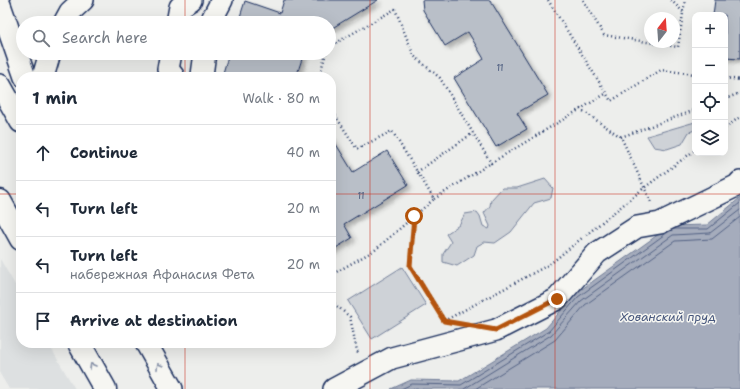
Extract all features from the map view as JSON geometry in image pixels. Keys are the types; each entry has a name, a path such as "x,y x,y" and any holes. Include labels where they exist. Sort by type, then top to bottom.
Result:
{"main road":[{"path":"0,201 16,230"},
{"path":"82,348 105,389"}],"street":[{"path":"178,16 180,6 191,0"},
{"path":"214,16 222,0"},
{"path":"0,6 16,51"},
{"path":"19,60 23,72"},
{"path":"44,72 48,60"},
{"path":"170,60 168,69 170,72"},
{"path":"202,72 204,60"},
{"path":"0,85 16,113"},
{"path":"334,389 392,358 496,330 557,299 597,253 637,228 660,222 738,185 740,182"},
{"path":"149,348 172,389"}],"path":[{"path":"548,0 611,100 661,70 692,74"},
{"path":"583,0 604,35 678,47 685,0"},
{"path":"671,0 683,12"},
{"path":"336,43 395,8 414,56 440,78 491,163"},
{"path":"320,72 324,60"},
{"path":"728,78 740,80"},
{"path":"336,272 375,250 434,199 607,93"},
{"path":"728,98 740,93"},
{"path":"580,109 621,137 660,222"},
{"path":"621,137 692,111"},
{"path":"336,117 357,149 392,131 434,199"},
{"path":"728,126 740,117"},
{"path":"418,172 473,133"},
{"path":"444,321 550,264 644,188 692,152"},
{"path":"414,216 410,266 444,321"},
{"path":"336,305 350,317 357,351 371,368"},
{"path":"444,321 452,322"}],"shaded area":[{"path":"692,123 692,131 689,132 682,144 667,149 654,147 647,136"},
{"path":"545,179 553,188 551,198 534,203 511,232 495,243 484,242 477,246 474,255 457,266 443,262 443,254 451,242 446,234 459,225 465,214 477,212 483,226 489,229 490,226 484,213 490,206 491,200 502,188 517,188"},
{"path":"0,259 16,286 16,348 51,348 75,389 9,389 0,374"},
{"path":"402,267 426,305 372,339 348,301"}],"water":[{"name":"Хованский пруд","path":"740,198 740,389 391,389 411,380 459,381 546,328 575,294 670,226 707,225"}],"building":[{"path":"284,0 378,0 336,26 336,16 240,16 245,1 280,13"},
{"path":"422,0 490,0 548,95 517,113 527,129 496,147 454,78 484,59 468,32 445,46 423,10"},
{"path":"715,0 740,0 740,59 728,58 728,12 713,12"},
{"path":"227,60 302,60 298,72 223,72"},
{"path":"336,144 353,172 387,151 408,185 344,224 352,238 336,248"}],"route":[{"path":"414,216 410,266 444,321 496,330 557,299"}]}
